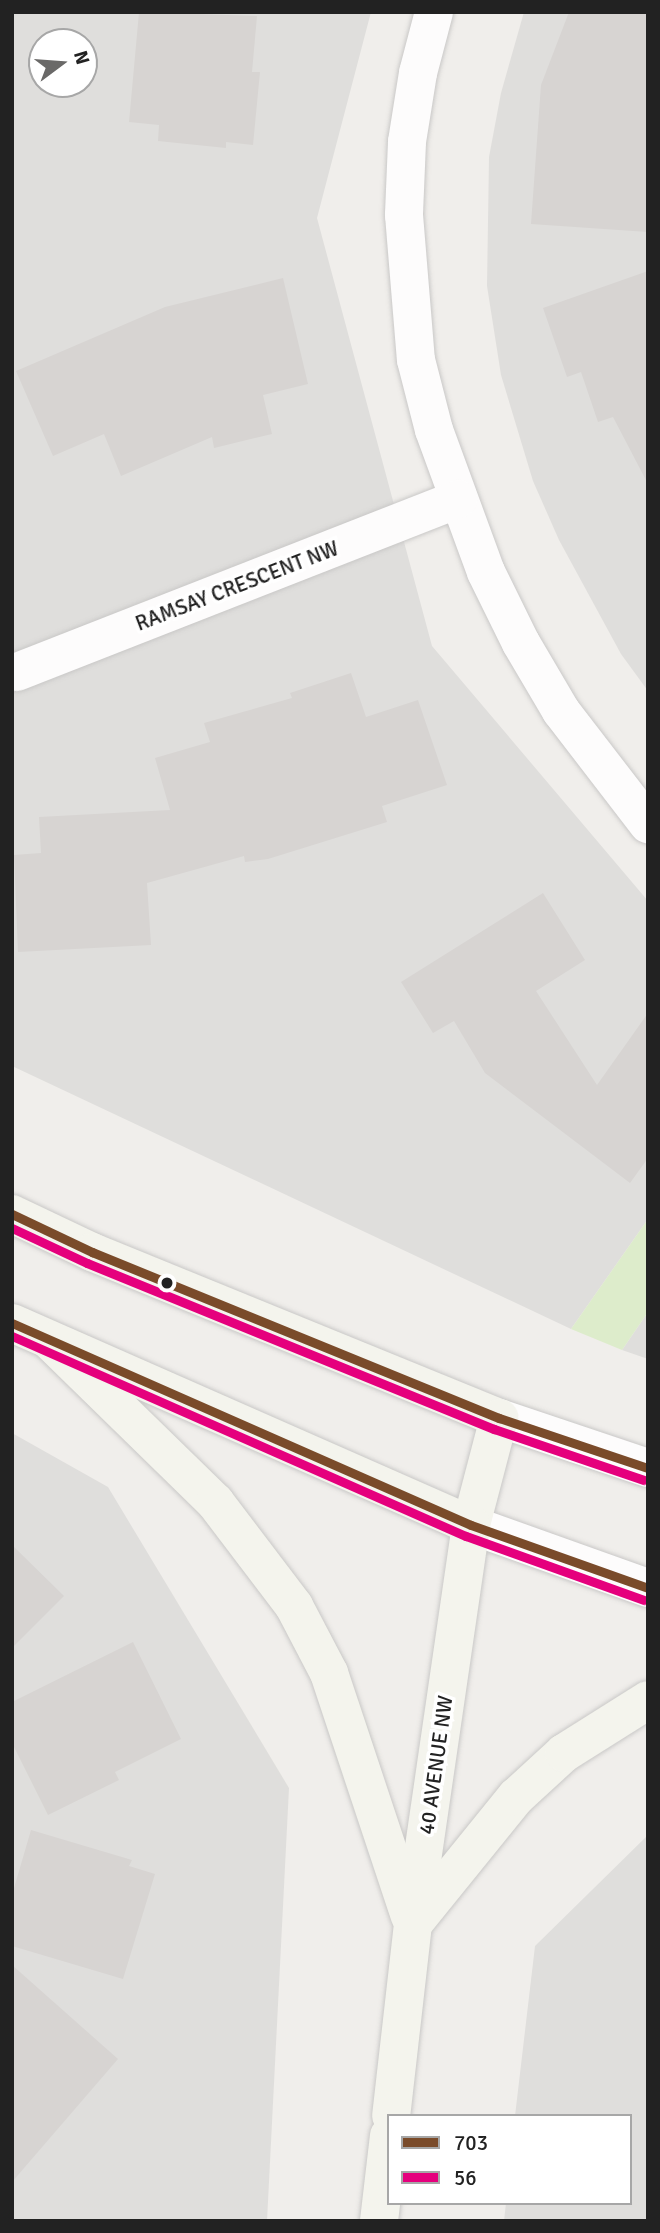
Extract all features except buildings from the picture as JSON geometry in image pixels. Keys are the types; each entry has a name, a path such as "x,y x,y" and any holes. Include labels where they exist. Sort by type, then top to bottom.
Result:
{"main road":[{"path":"12,1214 92,1252 499,1418"},
{"path":"12,1323 471,1525"},
{"path":"50,1341 215,1502 294,1606 329,1673 413,1924"},
{"name":"40 AVENUE NW","path":"391,2114 413,1924 471,1525 499,1418"},
{"path":"413,1924 516,1797 564,1753 648,1700"},
{"path":"379,2221 387,2153"}],"street":[{"path":"434,12 407,142 407,288 419,372 458,499 486,572 521,643 561,711 648,824"},
{"name":"RAMSAY CRESCENT NW","path":"17,672 458,499"},
{"path":"499,1418 648,1468"},
{"path":"471,1525 648,1588"}],"shaded area":[{"path":"12,12 371,12 317,218 432,646 648,901 648,1219 571,1329 12,1066"},
{"path":"524,12 648,12 648,691 621,654 559,540 533,481 501,375 487,286 489,157 501,93"},
{"path":"648,1312 648,1359 622,1350"},
{"path":"12,1433 108,1487 289,1788 267,2221 12,2221"},
{"path":"648,1835 648,2221 504,2221 506,2205 632,2205 632,2114 515,2114 535,1946"}],"green space":[{"path":"648,1219 648,1312 622,1350 571,1329"}],"transit line":[{"name":"703","path":"12,1214 92,1252 499,1418 648,1468"},
{"name":"56","path":"12,1228 87,1263 494,1429 644,1480"},
{"name":"703","path":"12,1323 471,1525 648,1588"},
{"name":"56","path":"12,1336 466,1536 644,1600"}]}
